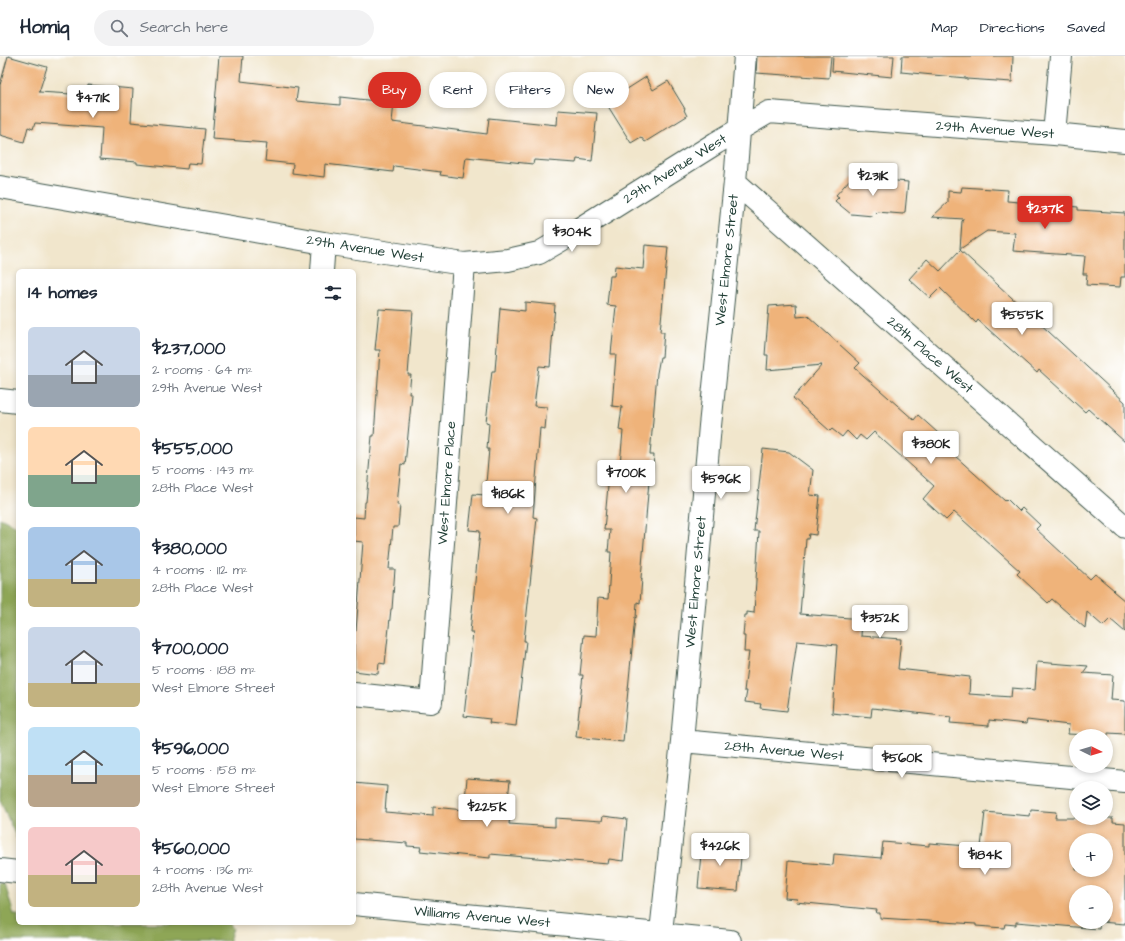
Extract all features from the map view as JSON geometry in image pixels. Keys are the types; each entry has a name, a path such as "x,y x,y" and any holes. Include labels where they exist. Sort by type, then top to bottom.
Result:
{"street":[{"name":"West Elmore Street","path":"661,937 682,741 735,182 745,56"},
{"path":"1054,134 1061,56"},
{"name":"29th Avenue West","path":"0,187 324,243 464,264 508,260 539,252 563,239 739,129 769,112 1054,134 1125,141"},
{"name":"28th Place West","path":"735,182 1125,527"},
{"path":"322,269 324,243"},
{"name":"West Elmore Place","path":"356,694 432,702 464,264"},
{"path":"0,400 16,402"},
{"name":"28th Avenue West","path":"682,741 1125,782"},
{"path":"0,870 16,872"},
{"name":"Williams Avenue West","path":"356,904 661,937 730,941"}],"green space":[{"path":"0,518 16,526 16,837 0,800"},
{"path":"0,883 5,884 14,915 16,915 16,925 230,925 233,928 229,941 0,941"}],"building":[{"path":"8,56 47,67 39,92 87,95 88,85 133,89 131,122 205,129 201,164 188,163 187,169 137,164 137,162 100,159 102,128 35,123 33,129 28,127 24,142 0,135 0,85"},
{"path":"219,56 243,56 241,81 298,88 296,101 340,105 340,97 368,100 368,108 393,108 392,122 487,134 489,118 557,125 558,110 597,113 592,161 577,159 576,163 534,160 533,164 466,157 463,178 440,175 441,172 394,166 393,172 325,164 324,177 292,173 293,164 265,161 267,143 212,139"},
{"path":"757,56 831,56 829,78 756,73"},
{"path":"833,56 894,56 892,77 832,71"},
{"path":"902,56 1013,56 1012,82 901,72"},
{"path":"646,77 653,90 668,81 685,109 684,110 687,116 645,142 641,137 631,143 609,108 629,108 629,88"},
{"path":"852,177 908,182 905,212 903,214 877,212 873,216 851,214 835,201 839,197 836,195"},
{"path":"962,187 1008,190 1007,201 1078,207 1078,210 1125,213 1125,277 1121,277 1120,287 1086,285 1087,274 1083,274 1085,256 1013,251 1015,233 987,231 960,249 962,221 964,219 932,217 948,202 948,191 961,192"},
{"path":"645,245 668,247 660,332 664,332 662,357 660,357 657,373 650,455 654,455 652,481 649,481 640,603 637,602 636,618 635,617 623,742 576,737 583,675 580,675 584,635 596,636 598,598 608,599 611,552 608,552 610,530 604,530 609,475 619,476 623,431 619,430 622,407 612,406 616,354 611,354 616,306 607,305 610,276 614,276 615,266 643,269"},
{"path":"960,250 1125,402 1125,442 1088,409 1085,412 1039,370 1037,373 978,320 976,323 940,288 930,298 909,279 927,259 940,271"},
{"path":"525,302 555,305 550,367 539,366 534,406 547,407 545,429 540,428 533,517 537,518 524,641 526,641 516,726 489,723 490,719 464,716 473,632 470,632 480,531 469,530 473,494 485,495 489,449 487,449 489,423 486,422 492,371 495,371 500,308 525,311"},
{"path":"796,304 797,317 808,316 860,363 855,368 914,420 918,415 948,442 944,446 1005,501 1007,499 1019,511 1022,508 1040,525 1036,529 1090,579 1095,574 1114,590 1113,591 1125,601 1125,632 1110,619 1103,626 1087,612 1085,628 1052,599 1048,603 1017,574 1020,571 954,512 946,520 923,499 934,486 874,432 866,440 860,435 856,440 847,431 842,437 832,429 830,431 793,398 822,365 767,370 768,355 765,355 769,306"},
{"path":"379,309 413,311 408,375 411,375 409,394 412,394 405,465 401,464 397,505 400,505 398,527 393,527 389,569 395,569 392,609 385,664 379,663 378,674 356,671 356,631 363,542 356,541 356,517 364,518 372,436 374,436 380,350 375,350"},
{"path":"763,449 789,452 813,470 810,495 820,496 816,535 809,534 808,539 806,539 800,614 862,619 861,636 901,639 898,669 970,677 969,694 1011,697 1012,688 1035,690 1037,662 1088,666 1083,673 1113,675 1111,700 1125,701 1125,734 1113,733 1113,729 1069,729 1068,734 1069,725 1027,720 1026,724 989,720 989,726 950,723 951,717 872,708 871,717 832,713 837,645 797,641 787,711 760,708 761,704 745,702 747,691 744,691 749,652 744,652 745,636 743,636 745,615 747,615 747,612 754,613 759,531 754,531"},
{"path":"467,778 510,781 507,807 511,807 509,824 555,827 555,818 602,821 603,816 627,819 623,861 609,859 608,864 490,854 490,858 420,851 421,847 407,846 407,843 356,839 356,783 387,786 385,812 433,816 433,807 464,810"},
{"path":"1031,810 1056,812 1055,818 1069,818 1069,825 1113,825 1113,822 1125,823 1125,924 1113,923 1113,885 1069,885 1069,926 1016,922 1016,925 1005,924 1004,928 976,926 976,924 880,918 880,913 876,913 877,910 796,902 797,899 785,898 788,861 833,865 834,854 881,858 883,842 929,846 929,843 981,847 985,812 1030,816"},
{"path":"702,842 742,846 738,891 698,888"}]}
